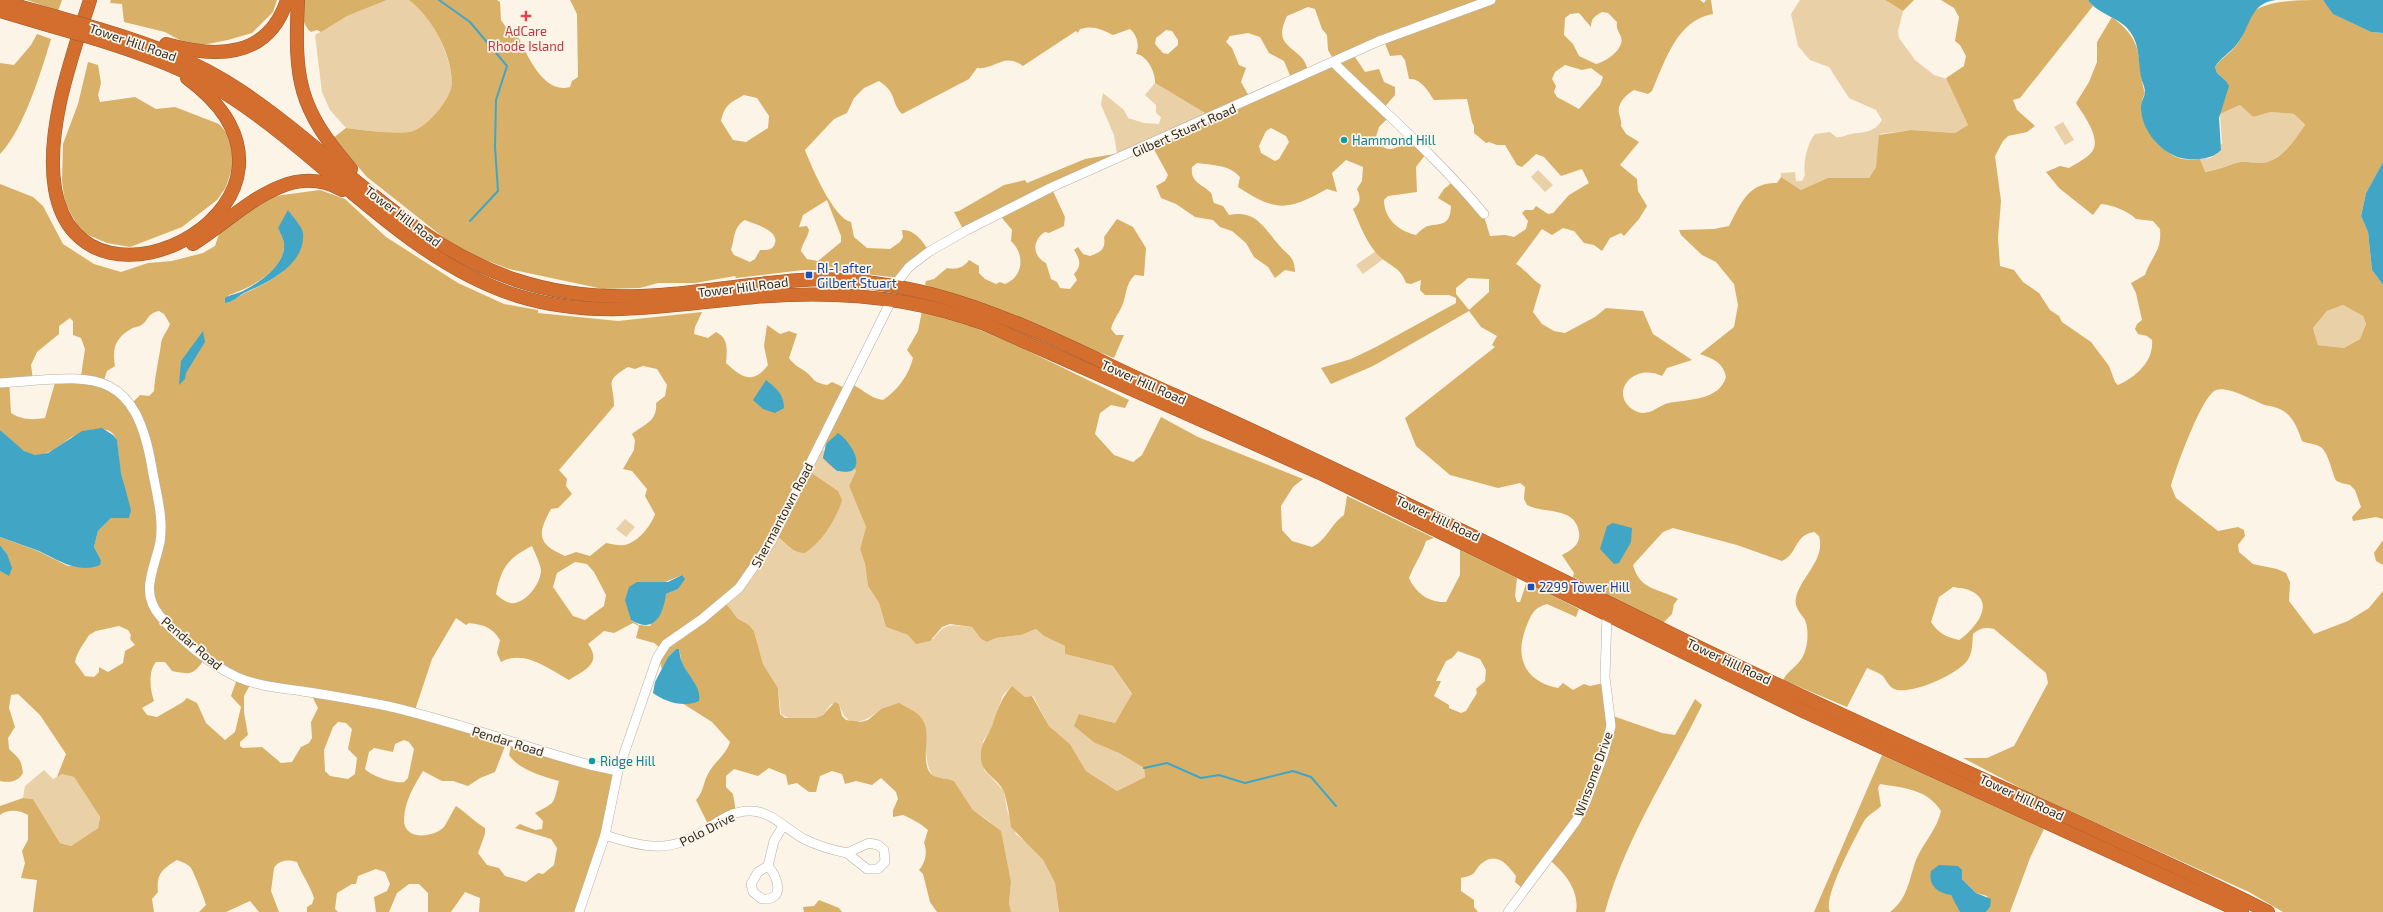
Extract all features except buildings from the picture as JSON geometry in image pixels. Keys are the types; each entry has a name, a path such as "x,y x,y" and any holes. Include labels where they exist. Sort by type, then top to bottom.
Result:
{"highway":[{"name":"Tower Hill Road","path":"0,0 24,7 52,21"},
{"path":"6,0 24,7"},
{"path":"83,0 53,109 48,139 46,167 51,200 59,221 71,238 84,249 104,258 118,262 140,262 162,259 195,243 272,189 297,180 313,180 330,184 374,202"},
{"path":"90,0 68,74 57,123 54,178 58,199 68,222 83,239 105,251 120,254 140,255 153,253 172,247 194,233 219,211 230,195 237,179 239,148 229,123 206,94 166,63"},
{"path":"97,34 130,33 196,52 223,53 244,47 263,36 278,19 287,0"},
{"path":"298,0 296,59 305,99 330,143 374,202"},
{"name":"Tower Hill Road","path":"0,11 52,21 162,50 221,78 258,102 374,202"},
{"name":"Tower Hill Road","path":"97,34 166,63 215,87 240,103 374,202 422,233 460,256 514,279 564,292 608,297 656,297 804,279 868,283 892,293 957,313 986,324 1320,473 1472,546 1607,615 1805,712 2242,912"},
{"name":"Tower Hill Road","path":"892,293 927,293 997,315 1261,434 1372,486 1494,544 1685,640 2268,912"},
{"path":"1187,414 1194,412 1339,477 1372,486"}],"street":[{"name":"Gilbert Stuart Road","path":"892,293 919,259 991,217 1050,188 1334,63 1379,41 1491,0"},
{"path":"1334,63 1408,132 1469,195 1484,214"},
{"name":"Shermantown Road","path":"579,912 605,835 618,771 657,658 666,644 702,619 739,588 758,563 771,542 892,293"},
{"name":"Pendar Road","path":"0,383 89,379 114,388 132,405 144,432 160,520 160,541 149,581 151,602 158,614 188,643 229,673 253,683 396,708 590,765 618,771"},
{"name":"Winsome Drive","path":"1508,912 1576,821 1585,804 1603,756 1611,726 1605,677 1607,615"},
{"name":"Polo Drive","path":"605,835 642,846 672,846 699,834 721,820 743,811 768,814 783,826 818,845 848,853"},
{"path":"768,866 774,841 783,826"}],"shaded area":[{"path":"27,0 62,0 58,11"},
{"path":"111,0 277,0 273,12 252,33 228,40 192,47 165,32 124,22 122,4 110,3"},
{"path":"301,0 387,0 347,16 321,32 317,30 311,32 307,29 300,16"},
{"path":"387,0 409,0 425,13 432,23 444,49 451,73 451,88 444,103 432,118 413,131 390,132 346,128 330,110 322,92 315,35 347,16"},
{"path":"409,0 497,0 500,2 501,20 510,33 516,33 536,70 551,84 560,88 570,87 572,81 578,77 577,14 570,0 1700,0 1704,3 1706,0 1711,0 1713,14 1690,24 1681,33 1662,67 1652,91 1648,94 1634,90 1625,97 1619,106 1621,126 1626,134 1639,142 1620,165 1637,179 1638,191 1647,206 1639,219 1624,236 1621,233 1610,238 1602,251 1594,245 1584,243 1574,231 1563,228 1552,235 1542,229 1516,264 1541,285 1533,312 1542,324 1554,331 1565,333 1595,317 1606,308 1643,311 1653,334 1692,360 1667,368 1662,376 1652,373 1642,373 1634,376 1628,381 1624,387 1623,395 1626,402 1632,409 1643,413 1652,411 1665,404 1702,398 1710,395 1717,391 1726,377 1720,364 1700,354 1734,327 1738,305 1734,284 1716,262 1702,255 1681,235 1679,230 1714,229 1729,226 1746,196 1759,186 1777,183 1781,177 1801,190 1828,178 1869,178 1876,167 1879,135 1911,130 1955,133 1968,125 1946,78 1964,66 1966,56 1960,45 1955,41 1959,17 1954,8 1941,0 2088,0 2093,6 2020,98 2013,100 2017,110 2035,126 2027,132 2008,136 2003,141 1995,156 2001,201 1998,238 2000,266 2014,270 2023,282 2039,293 2050,310 2059,316 2062,322 2091,342 2109,366 2115,382 2118,385 2125,382 2137,373 2147,361 2152,348 2152,340 2147,336 2138,334 2135,329 2137,324 2142,320 2136,293 2131,283 2145,275 2158,248 2160,229 2153,221 2136,219 2125,211 2106,205 2101,204 2093,215 2059,188 2046,172 2060,166 2069,168 2088,156 2094,149 2095,142 2091,128 2076,103 2089,82 2097,62 2097,42 2112,17 2131,35 2138,52 2145,93 2141,111 2144,121 2154,139 2168,153 2182,159 2200,159 2205,172 2240,162 2267,162 2274,159 2286,150 2305,125 2294,114 2271,112 2253,117 2240,105 2220,114 2226,81 2217,73 2215,67 2238,43 2253,12 2259,8 2276,3 2323,0 2334,14 2371,32 2383,33 2383,162 2366,193 2361,216 2368,232 2372,270 2383,285 2383,519 2376,517 2353,521 2352,517 2361,507 2355,490 2350,485 2337,481 2325,452 2317,445 2302,441 2293,421 2287,413 2275,407 2262,404 2239,394 2221,389 2216,390 2210,395 2197,418 2171,486 2176,498 2218,531 2238,527 2244,530 2245,536 2238,545 2239,552 2253,564 2277,569 2286,573 2290,582 2289,601 2314,634 2348,621 2369,608 2383,591 2383,912 2283,912 2249,892 2028,792 1963,758 1987,758 2014,746 2048,683 2046,673 1994,629 1983,628 1973,634 1971,651 1967,661 1954,672 1924,686 1914,689 1897,690 1891,687 1882,675 1867,668 1847,707 1783,680 1802,658 1808,637 1805,620 1797,608 1796,598 1798,590 1816,561 1819,553 1819,536 1814,532 1803,537 1791,554 1782,561 1737,545 1673,528 1663,532 1633,565 1640,580 1645,584 1678,599 1674,604 1672,614 1663,623 1573,577 1574,573 1562,555 1572,549 1579,540 1579,532 1572,518 1565,514 1534,508 1527,505 1524,499 1525,487 1520,483 1498,488 1450,475 1416,446 1405,418 1495,347 1492,345 1497,336 1481,327 1469,311 1373,366 1331,384 1321,368 1351,359 1376,347 1456,303 1456,298 1449,295 1425,295 1420,290 1421,280 1411,284 1406,283 1401,273 1382,259 1370,245 1353,209 1358,205 1360,200 1357,189 1362,181 1363,167 1346,160 1332,173 1337,192 1327,189 1302,201 1291,205 1282,206 1262,201 1238,187 1240,177 1231,170 1220,166 1197,163 1192,167 1193,177 1211,193 1214,203 1223,206 1229,215 1246,215 1258,221 1281,248 1290,256 1294,262 1295,272 1285,270 1275,278 1268,267 1254,257 1246,243 1232,231 1220,227 1213,220 1195,217 1176,204 1161,198 1156,186 1165,181 1168,175 1151,144 1210,116 1155,83 1154,74 1150,65 1144,58 1136,54 1138,47 1137,40 1130,29 1113,35 1097,28 1089,27 1080,29 1078,33 1076,31 1023,66 1016,62 1005,61 989,67 977,68 969,79 902,114 889,90 879,81 864,88 854,98 847,113 834,119 805,150 812,168 837,212 844,219 851,222 854,237 867,248 890,249 900,242 903,237 902,230 911,232 924,244 929,252 900,278 829,270 803,270 736,278 735,276 695,283 658,283 640,288 603,289 509,269 472,255 448,241 367,177 333,138 346,128 390,132 413,131 432,118 444,103 448,96 452,82 448,59 439,36 417,7","holes":["1308,7 1315,9 1322,29 1327,35 1328,50 1335,62 1309,73 1303,60 1284,41 1282,31 1287,16","1602,12 1608,13 1617,22 1617,29 1621,37 1620,46 1614,54 1605,61 1596,64 1579,56 1573,44 1564,35 1565,18 1570,14 1579,13 1591,27 1595,16","1166,30 1172,31 1178,40 1178,45 1168,54 1163,53 1155,44 1156,38","1248,33 1260,37 1269,53 1284,61 1292,80 1250,98 1241,82 1246,68 1239,65 1232,48 1226,42 1230,36","1384,41 1390,56 1401,55 1405,60 1409,79 1413,79 1421,83 1434,100 1467,99 1474,126 1474,133 1486,143 1489,142 1497,145 1505,145 1517,165 1522,167 1536,154 1544,157 1561,176 1582,169 1589,183 1569,195 1553,213 1548,214 1536,206 1533,210 1525,210 1522,213 1528,221 1526,229 1514,237 1505,235 1490,236 1484,216 1454,181 1444,189 1438,198 1451,206 1447,220 1441,224 1426,227 1416,235 1403,230 1389,218 1386,212 1384,200 1388,196 1417,192 1416,167 1426,154 1410,137 1401,145 1393,149 1384,148 1375,140 1379,127 1387,119 1382,110 1395,95 1395,87 1384,82 1379,69 1365,72 1353,54","1565,65 1582,70 1591,68 1603,77 1600,85 1579,109 1557,97 1554,92 1556,86 1552,79 1555,72","744,95 757,98 769,116 768,128 746,142 733,140 721,121 726,107","1271,128 1286,136 1289,142 1279,159 1275,161 1261,153 1259,146 1266,131","827,200 841,236 841,242 818,261 807,259 801,251 809,230 807,226 799,227 803,215","745,220 765,228 773,234 775,238 774,246 769,250 760,250 755,259 750,262 734,255 731,250 738,226","1468,278 1489,279 1489,292 1469,310 1456,294 1456,288","2343,305 2363,316 2366,324 2360,339 2344,348 2318,345 2313,328 2327,311","1953,587 1971,591 1979,596 1983,609 1976,623 1965,636 1959,640 1943,634 1936,629 1931,622 1939,597"]},
{"path":"1800,0 1885,0 1903,11 1898,31 1899,38 1915,60 1934,75 1947,79 1968,125 1955,133 1911,130 1880,134 1876,167 1869,178 1828,179 1801,190 1781,177 1781,173 1795,172 1796,181 1802,181 1805,175 1806,153 1815,134 1830,132 1836,137 1842,137 1872,130 1882,120 1876,110 1849,98 1829,67 1810,60 1798,46 1791,14"},
{"path":"1885,0 1914,0 1903,11"},
{"path":"37,34 51,39 47,52 31,100 17,130 0,154 0,63 14,65 31,45"},
{"path":"88,62 98,65 101,83 98,95 100,102 135,97 156,109 175,107 219,124 227,133 236,155 226,187 217,200 182,227 130,247 107,243 81,232 65,203 62,181 63,144 78,104"},
{"path":"1155,83 1210,116 1117,153 1114,135 1101,105 1103,93 1124,110 1128,118 1144,123 1159,124 1161,117 1156,113 1156,105 1145,95"},
{"path":"2240,105 2253,117 2271,112 2294,114 2305,126 2280,155 2267,162 2240,162 2204,172 2200,159 2211,158 2222,143 2220,114"},
{"path":"2063,122 2074,140 2065,145 2054,127"},
{"path":"1132,151 1051,187 1065,217 1064,226 1049,233 1045,232 1041,235 1035,248 1038,256 1046,263 1051,279 1057,282 1060,288 1070,289 1077,280 1074,274 1079,265 1078,256 1074,250 1078,247 1083,254 1090,256 1102,250 1104,237 1117,219 1133,227 1146,248 1144,276 1135,275 1129,282 1124,302 1114,320 1111,329 1116,335 1124,335 1114,358 925,285 926,281 934,279 947,268 959,268 969,260 979,266 979,273 985,279 996,284 1000,282 1005,284 1016,276 1019,270 1019,252 1011,241 1012,230 998,213 964,231 954,212 959,211 1004,185 1025,180 1027,183 1085,159"},
{"path":"1538,170 1553,185 1545,192 1531,177"},
{"path":"0,184 33,197 43,206 63,244 94,264 121,272 148,263 172,261 203,253 215,246 220,231 241,216 275,196 320,190 345,199 386,237 458,283 504,304 538,310 538,313 618,321 702,312 695,327 694,334 708,338 716,332 720,335 725,341 726,345 726,363 737,372 747,377 757,375 768,365 764,346 767,325 780,334 789,331 797,334 789,358 795,365 806,372 816,382 827,385 832,382 845,388 849,383 878,399 883,400 898,387 909,370 913,358 907,350 918,331 923,306 1016,345 1129,400 1125,408 1111,405 1100,413 1095,434 1114,455 1133,462 1142,455 1161,417 1198,437 1303,479 1293,487 1281,506 1282,530 1292,541 1312,547 1317,544 1344,515 1347,496 1341,493 1434,538 1426,541 1409,578 1415,588 1429,599 1446,602 1460,575 1460,550 1517,578 1515,596 1517,602 1520,602 1526,584 1530,584 1579,609 1576,617 1547,604 1536,609 1532,614 1523,636 1521,647 1522,656 1524,665 1529,673 1546,685 1558,688 1563,683 1573,690 1584,684 1590,686 1604,683 1610,715 1662,733 1675,735 1695,699 1702,705 1636,832 1624,858 1605,912 1576,912 1576,897 1570,882 1560,869 1548,859 1523,889 1515,882 1516,876 1509,867 1501,861 1492,859 1486,860 1473,874 1461,878 1461,891 1474,900 1474,907 1478,912 1059,912 1055,883 1043,860 1011,827 1004,792 998,783 986,771 981,761 982,746 1002,700 1012,686 1025,697 1032,696 1049,726 1070,744 1086,771 1117,791 1145,777 1144,768 1119,753 1095,743 1074,726 1079,714 1115,723 1132,694 1113,666 1065,654 1065,646 1044,636 1036,629 1021,635 996,638 987,642 981,639 972,627 950,624 942,627 930,641 916,644 908,635 886,627 879,603 868,586 865,564 860,549 866,527 849,486 856,471 854,468 850,471 841,472 833,468 823,458 826,444 824,443 807,470 838,491 842,500 833,522 817,543 805,553 800,553 792,549 775,535 725,602 737,618 749,625 754,631 763,664 778,688 780,714 785,718 816,718 823,715 835,702 839,704 842,716 846,720 861,722 868,720 881,709 899,703 920,716 925,725 927,739 926,762 931,774 936,777 954,781 973,810 1001,831 1011,882 1009,903 1011,912 937,912 930,902 923,874 919,870 925,857 926,850 924,843 928,830 916,821 903,815 893,817 893,810 898,799 896,792 881,778 872,785 856,781 845,784 842,774 832,771 820,776 816,792 809,792 797,783 788,785 786,775 769,768 758,776 734,769 726,776 726,787 733,794 736,812 709,826 696,800 701,793 706,777 726,751 730,742 712,722 682,703 694,703 695,685 682,663 679,649 676,649 668,657 662,669 660,663 664,651 654,643 636,638 639,626 633,623 614,633 604,631 588,644 592,651 592,662 585,670 569,680 545,666 527,659 510,659 501,662 497,653 500,640 491,629 469,623 466,625 456,618 432,659 414,713 507,741 495,772 480,778 468,786 453,781 442,781 423,771 408,799 404,819 405,826 408,831 413,834 426,835 439,831 444,827 456,806 485,828 485,834 478,853 487,865 499,868 505,876 526,882 538,873 543,874 554,865 557,848 551,839 515,828 520,824 535,830 542,829 543,821 535,813 553,802 559,781 531,772 519,765 509,755 512,742 621,775 615,807 582,912 479,912 480,898 465,892 451,912 428,912 428,893 419,884 409,884 397,893 389,912 376,912 374,897 387,891 390,884 385,872 376,869 358,876 356,884 352,884 337,893 335,909 338,912 307,912 307,907 312,904 314,898 297,862 287,860 278,863 274,868 271,891 279,912 259,912 250,901 226,912 199,912 206,905 197,881 190,867 177,860 167,866 159,876 158,892 152,899 154,912 33,912 37,880 21,878 25,863 22,851 28,840 28,815 14,811 6,812 0,815 0,806 23,798 33,799 60,843 71,846 98,828 100,817 74,777 62,774 57,777 66,754 40,715 18,694 11,695 9,708 15,727 8,738 9,749 19,759 23,773 16,780 7,782 0,781 0,571 8,575 7,554 0,545 0,537 38,551 68,566 101,560 94,547 98,531 111,518 129,518 125,490 119,465 117,442 114,435 109,431 103,429 89,430 70,438 45,454 35,455 20,449 0,430","holes":["278,228 297,254 287,268 260,286 225,303 229,295 256,283 273,269 279,262 283,253 283,239","159,311 164,314 170,324 161,342 154,391 149,396 140,395 131,404 103,383 107,371 115,366 114,354 118,340 132,328 143,324 150,316","70,318 73,321 73,335 81,338 85,349 81,376 56,379 45,418 23,418 11,413 9,380 33,380 31,365 37,352 59,334 59,326","643,366 657,369 667,385 665,396 656,403 656,409 652,419 632,434 635,440 634,450 623,469 632,471 647,489 645,496 655,514 643,533 635,541 625,545 606,543 590,556 576,552 565,556 549,547 542,537 543,525 551,509 558,508 572,494 566,486 567,479 559,470 614,406 612,383 615,376 628,367 635,369","532,546 539,561 541,570 539,580 533,590 525,598 515,603 505,601 496,594 500,577 511,560","575,562 587,564 594,572 606,595 604,606 585,620 573,616 553,587 557,573","682,575 678,589 666,594 650,626 639,625 631,620 663,583","119,626 128,630 131,635 130,639 135,645 125,651 123,663 108,672 99,667 99,672 94,677 85,676 75,662 79,651 89,635 96,631","1458,651 1480,659 1486,670 1485,681 1476,689 1477,693 1466,711 1461,713 1449,708 1449,705 1434,696 1441,681 1436,681 1446,661 1452,658","206,657 237,679 231,696 241,707 235,732 225,740 206,723 197,703 187,698 183,702 157,717 147,715 142,708 154,701 150,681 153,666 156,662 165,662 172,671 189,673 195,670","251,683 310,692 318,708 311,722 312,738 309,743 301,747 292,762 281,763 262,747 243,748 240,746 240,742 248,735 244,712 244,696","338,722 346,723 352,729 348,749 357,758 355,774 348,779 330,776 325,771 324,750 333,727","404,740 409,742 414,749 408,778 404,782 389,781 368,772 365,769 369,752 374,748 393,752 395,744"]},
{"path":"1379,249 1386,257 1363,274 1356,265"},
{"path":"2343,305 2363,316 2366,324 2360,339 2344,348 2318,345 2313,328 2327,311"},
{"path":"824,443 826,444 823,450 837,471 849,471 854,468 856,471 849,486 866,527 860,549 865,564 868,586 879,603 886,627 908,635 933,639 942,629 946,627 954,625 972,627 981,639 987,642 996,638 1021,635 1036,629 1044,636 1065,646 1065,654 1113,666 1132,695 1115,723 1079,714 1095,743 1119,753 1144,768 1145,777 1117,791 1086,771 1070,744 1049,726 1033,696 1025,697 1012,686 1003,695 991,729 983,741 984,770 1004,791 1007,810 1016,834 1043,860 1055,883 1059,912 1011,912 1009,903 1011,882 990,822 973,810 954,781 936,777 932,774 928,763 925,729 881,709 862,721 851,721 842,713 839,704 831,704 822,715 812,719 800,720 789,718 781,714 778,688 763,664 754,631 749,625 737,618 724,602 775,535 791,549 815,476 807,470"},
{"path":"625,519 635,527 626,537 616,529"},
{"path":"2383,540 2383,565 2376,561 2374,553"},
{"path":"1882,755 2044,829 2030,858 2010,912 1986,912 1990,907 1987,896 1976,893 1962,879 1950,894 1957,903 1960,912 1890,912 1901,901 1916,860 1933,830 1941,811 1929,798 1922,794 1906,788 1880,784 1878,788 1881,806 1865,820 1840,868 1831,895 1829,905 1830,912 1814,912"},
{"path":"44,770 53,779 62,774 74,777 100,817 98,828 71,846 60,843 33,799 23,798 25,786"},
{"path":"819,900 839,908 842,912 804,912 803,907 814,906"}],"water":[{"path":"2088,0 2276,0 2267,2 2255,11 2237,44 2220,60 2215,67 2217,73 2229,86 2219,118 2221,150 2214,155 2205,158 2187,159 2170,153 2155,141 2144,124 2142,115 2141,104 2145,90 2141,77 2134,38 2127,28 2121,23 2092,5"},
{"path":"2323,0 2383,0 2383,33 2371,32 2333,14"},
{"path":"2383,162 2383,285 2372,270 2368,232 2361,216 2366,193"},
{"path":"288,210 299,224 303,233 302,244 292,263 274,278 225,303 225,298 243,291 264,278 271,272 281,259 284,251 284,243 278,228"},
{"path":"203,331 205,342 186,373 185,379 179,385 181,361"},
{"path":"766,380 776,389 783,399 784,408 775,413 763,409 753,400"},
{"path":"102,428 113,435 117,440 121,473 131,510 129,518 111,518 98,531 94,547 101,560 100,565 84,568 68,565 39,551 0,537 0,430 24,451 35,455 48,453 82,431"},
{"path":"838,433 849,444 855,455 856,466 851,471 837,471 823,458 826,444"},
{"path":"1613,523 1632,528 1631,542 1619,563 1614,564 1600,549 1607,526"},
{"path":"0,545 7,554 12,568 9,576 0,571"},
{"path":"682,575 685,579 678,589 666,594 660,616 656,620 651,624 646,625 639,624 631,620 625,600 629,587 637,582 668,582"},
{"path":"676,649 679,649 684,667 696,686 699,701 687,704 675,703 663,699 653,693 655,682 668,657"},
{"path":"1939,865 1958,866 1962,870 1962,879 1976,893 1991,899 1990,907 1986,912 1960,912 1951,895 1942,893 1935,888 1930,876 1931,871"}],"waterway":[{"path":"439,0 470,22 507,66 496,100 495,147 498,191 470,221"},
{"path":"1144,768 1167,763 1201,778 1219,775 1245,783 1293,771 1311,777 1336,806"}],"place":[{"name":"AdCare Rhode Island","path":"526,16"},
{"name":"Hammond Hill","path":"1344,140"},
{"name":"RI-1 after Gilbert Stuart","path":"809,275"},
{"name":"2299 Tower Hill","path":"1531,587"},
{"name":"Ridge Hill","path":"592,761"}]}
